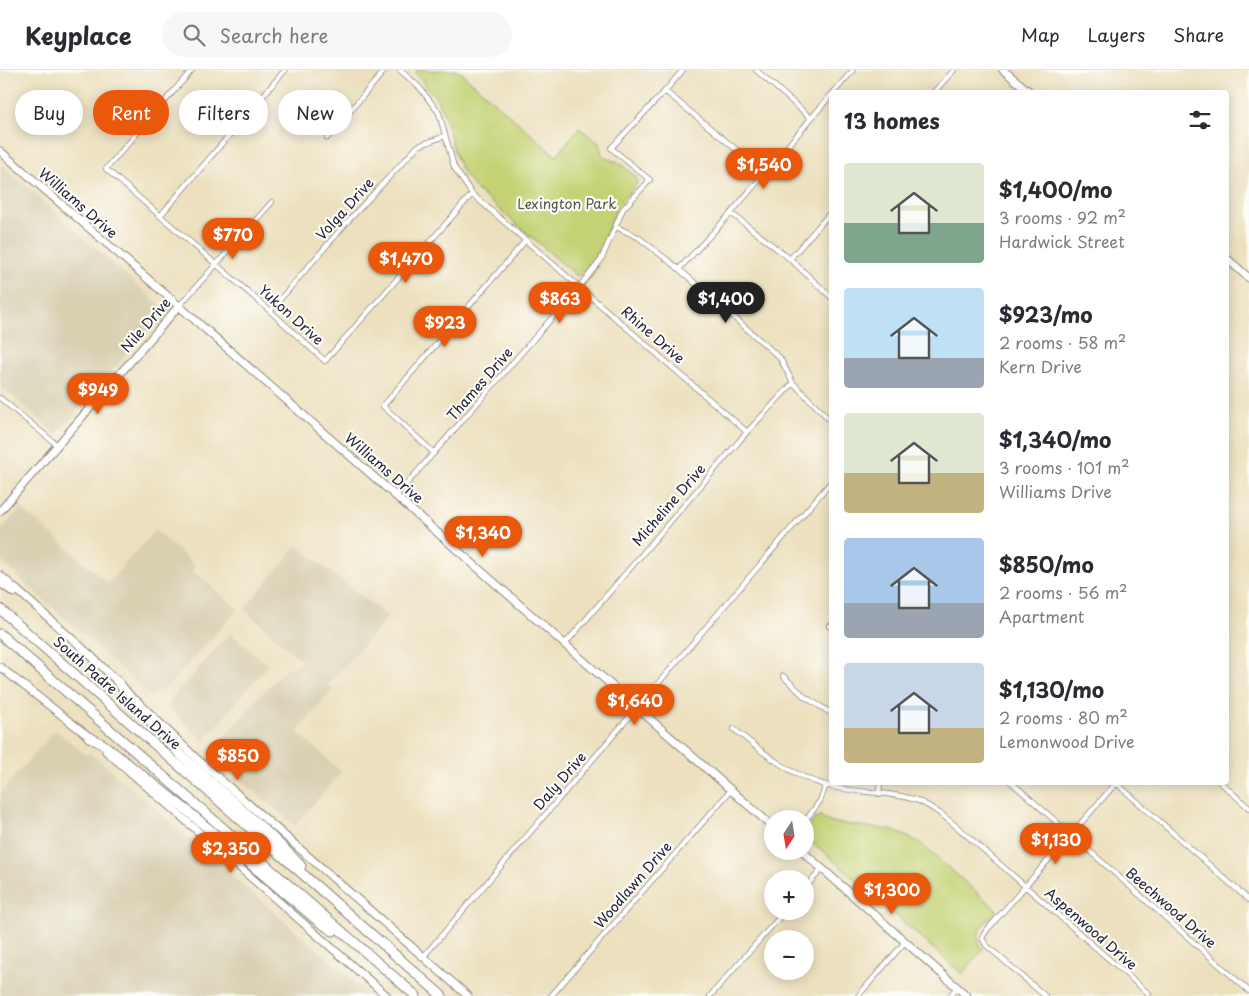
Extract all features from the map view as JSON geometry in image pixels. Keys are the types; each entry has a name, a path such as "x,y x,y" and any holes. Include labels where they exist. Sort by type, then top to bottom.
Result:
{"highway":[{"name":"South Padre Island Drive","path":"0,609 442,996"},
{"path":"0,634 416,996"},
{"path":"117,681 160,733 290,854 331,899"},
{"path":"90,737 184,808 318,920 366,953"}],"street":[{"name":"Yukon Drive","path":"192,70 106,169 270,310 325,361 472,194"},
{"path":"160,216 285,70"},
{"path":"327,138 385,70"},
{"name":"Rhine Drive","path":"400,70 420,88 439,113 454,167 472,194 747,432"},
{"path":"683,70 665,92 765,173"},
{"path":"756,70 811,118"},
{"path":"836,90 853,70"},
{"path":"936,90 954,70"},
{"path":"1003,70 1028,90"},
{"name":"Thames Drive","path":"396,496 601,260 623,210 650,180 611,148 665,92"},
{"path":"679,270 731,213 829,97"},
{"name":"Volga Drive","path":"270,310 348,221 418,146 445,136"},
{"name":"Williams Drive","path":"0,151 764,819"},
{"name":"Nile Drive","path":"0,511 272,202"},
{"path":"731,213 790,260 829,295"},
{"path":"790,260 829,214"},
{"path":"616,227 638,237 780,358 793,383 829,419"},
{"path":"434,453 383,406 526,240"},
{"path":"1229,261 1249,278"},
{"name":"Micheline Drive","path":"565,644 747,432 793,383"},
{"path":"0,398 57,445"},
{"name":"Daly Drive","path":"423,957 829,484"},
{"path":"0,575 82,647 197,759 468,996"},
{"path":"0,584 34,606"},
{"path":"0,667 90,737 387,996"},
{"path":"782,676 805,697 829,712"},
{"name":"Aspenwood Drive","path":"734,729 791,771 826,786 899,796 917,801 934,810 963,832 1149,994"},
{"path":"879,794 880,785"},
{"name":"Beechwood Drive","path":"1014,785 1249,991"},
{"path":"1045,996 986,945 982,938 1114,785"},
{"path":"1118,785 1249,900"},
{"path":"1223,785 1249,808"},
{"path":"813,810 820,801 826,786"},
{"name":"Woodlawn Drive","path":"551,996 731,790"},
{"path":"812,860 967,996"},
{"path":"814,878 822,869"},
{"path":"710,996 777,920"},
{"path":"858,996 905,942"},
{"path":"950,996 957,988"}],"shaded area":[{"path":"0,164 165,310 56,434 0,385"},
{"path":"21,508 108,583 155,530 196,566 192,570 238,609 165,689 151,696 0,560 0,531"},
{"path":"297,546 388,617 328,685 333,689 297,732 342,772 295,825 209,753 285,669 297,665 301,661 244,609"},
{"path":"230,633 268,665 204,741 171,711 169,702"},
{"path":"55,730 87,756 89,752 101,762 371,996 0,996 0,794"}],"green space":[{"name":"Lexington Park","path":"417,70 458,70 556,156 579,128 600,144 601,152 605,158 618,162 637,178 637,184 617,206 603,242 588,266 577,276 478,191 463,173 454,152 445,116 436,98 415,72"},
{"path":"819,815 829,822 892,830 919,842 997,910 981,928 979,933 979,943 983,949 962,974 814,845 814,821"}]}
